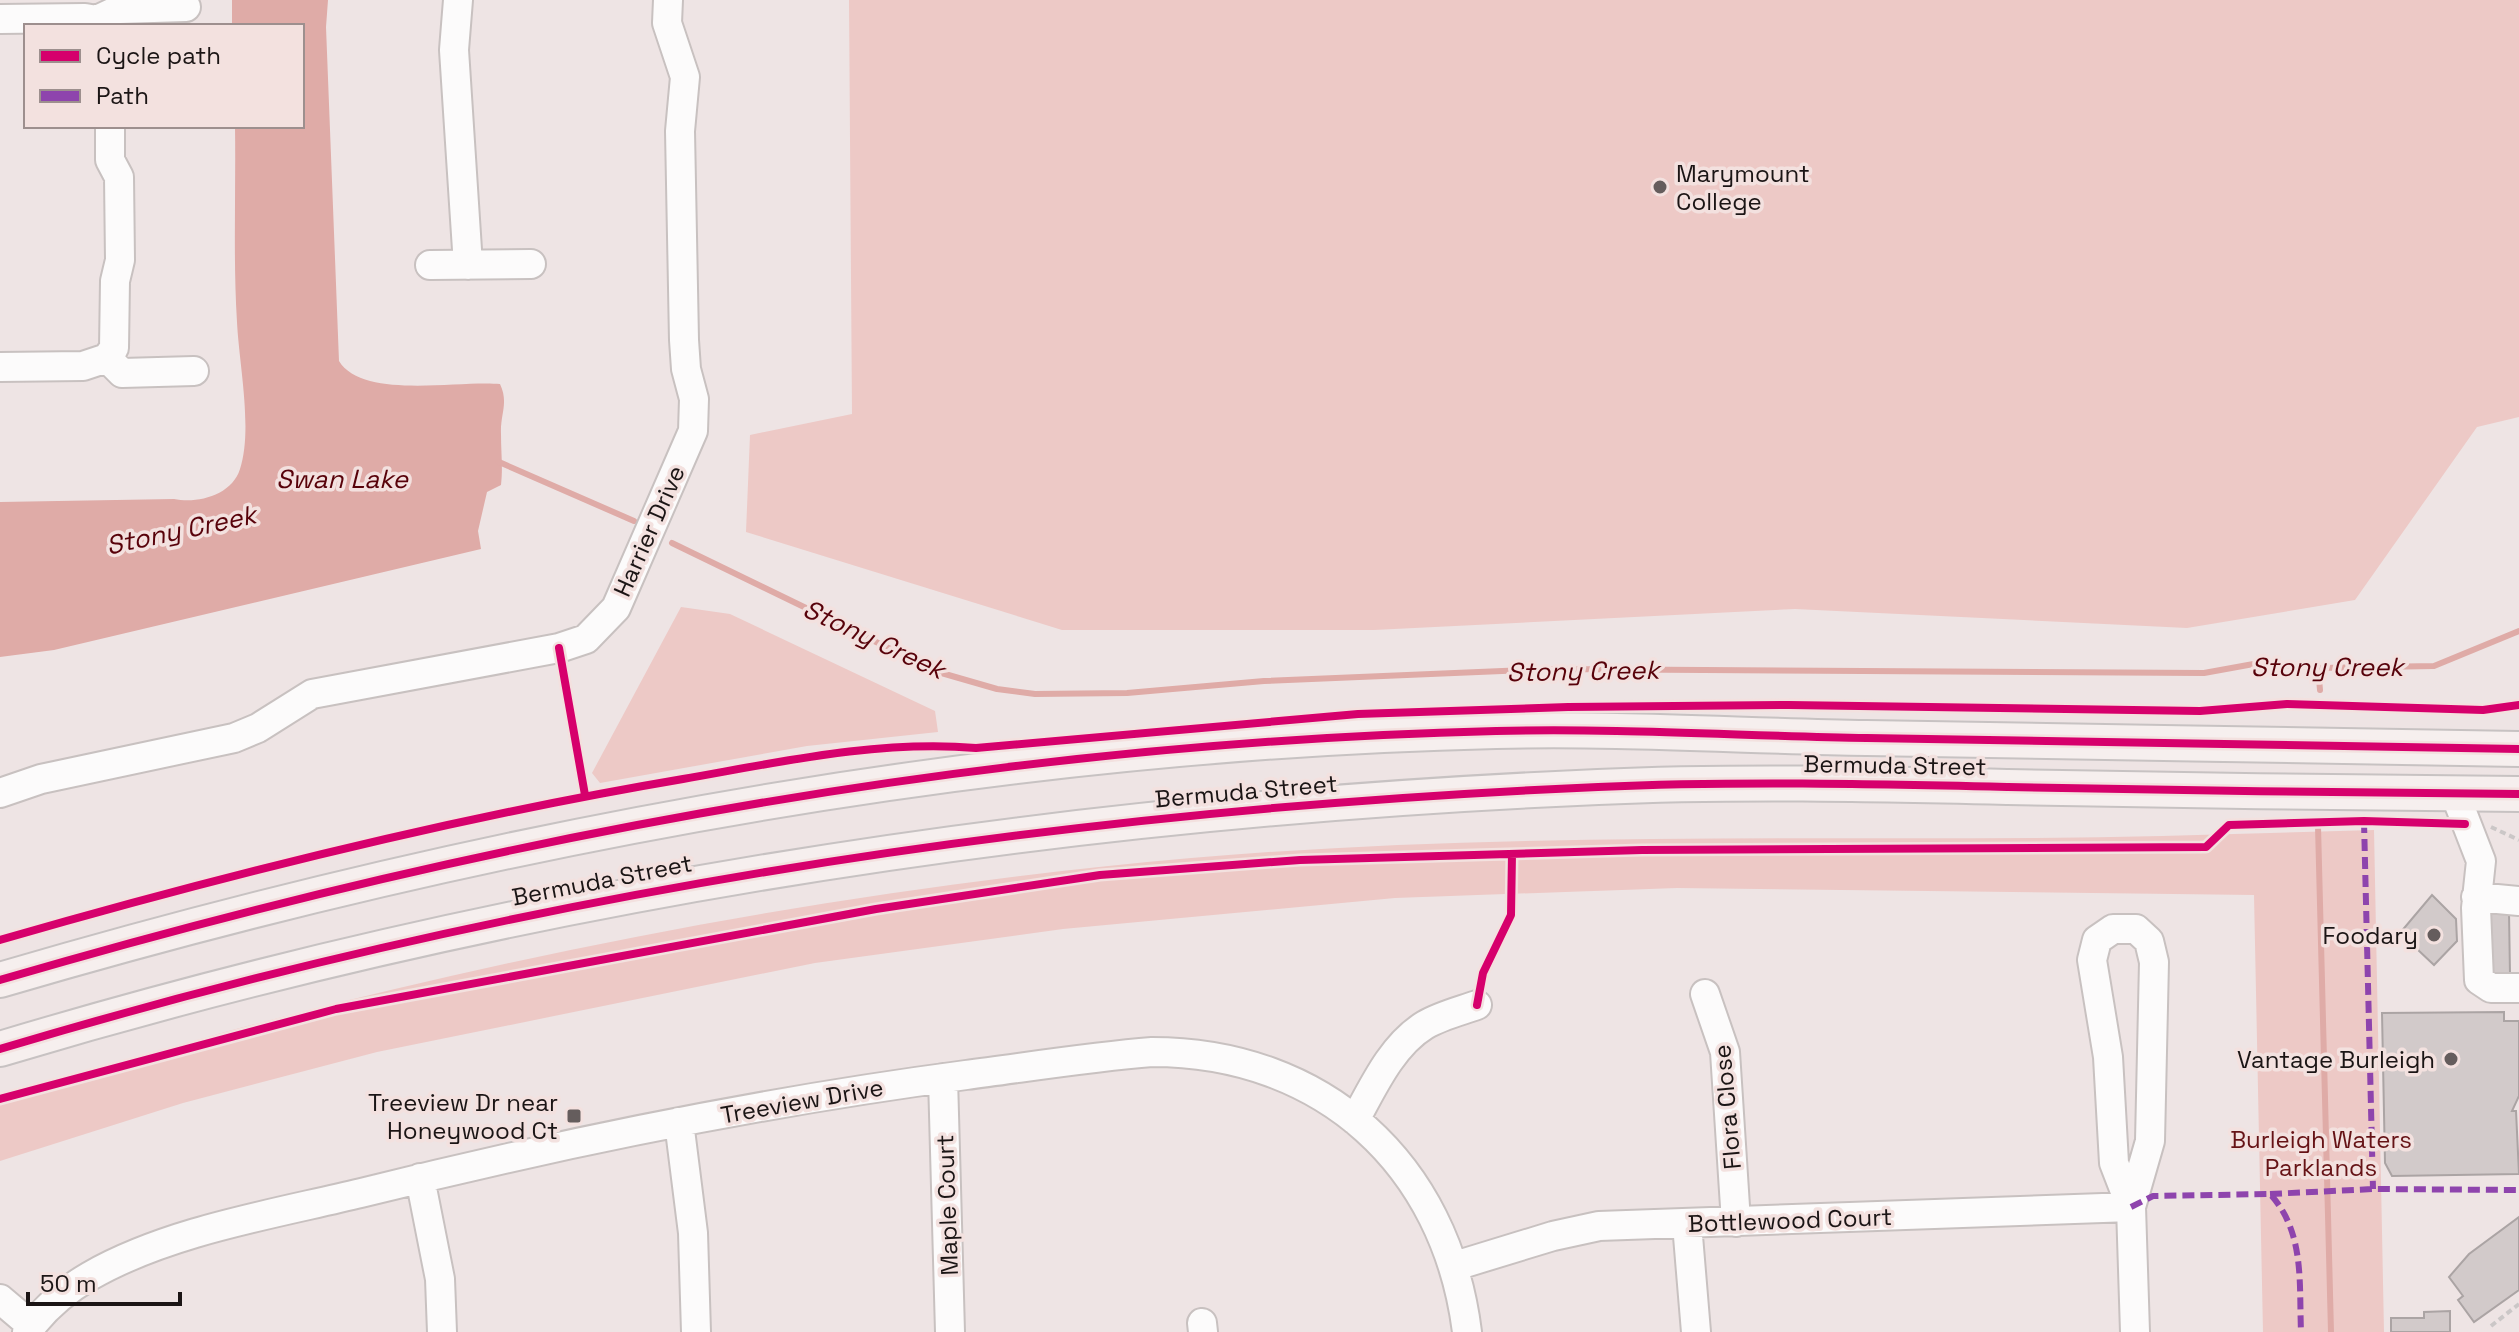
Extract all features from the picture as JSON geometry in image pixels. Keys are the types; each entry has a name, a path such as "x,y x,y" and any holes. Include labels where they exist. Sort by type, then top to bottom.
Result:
{"main road":[{"name":"Bermuda Street","path":"0,980 220,918 575,837 802,796 1107,757 1313,740 1497,731 2519,749"},
{"name":"Bermuda Street","path":"0,1049 281,971 563,906 903,848 1144,819 1425,797 1681,785 1824,783 2455,794 2516,799"}],"street":[{"path":"458,0 454,50 468,265"},
{"name":"Harrier Drive","path":"0,793 56,776 234,738 258,728 312,694 559,648 586,639 616,608 693,431 695,415 684,340 680,131 685,77 667,23 668,0"},
{"path":"0,19 99,23 120,9 186,7"},
{"path":"0,367 83,366 107,358 114,348 115,281 120,260 119,177 110,160 110,128"},
{"path":"430,265 531,264"},
{"path":"107,358 122,373 194,371"},
{"path":"2455,794 2481,861 2476,897 2479,980 2491,988 2519,988"},
{"path":"2476,897 2500,896 2519,901"},
{"path":"2131,1207 2114,1163 2108,1057 2092,960 2097,940 2113,929 2136,929 2149,941 2154,962 2150,1141 2131,1207 2135,1332"},
{"name":"Flora Close","path":"1705,994 1717,1023 1727,1066 1736,1222"},
{"path":"1355,1120 1387,1064 1412,1034 1427,1024 1477,1005"},
{"name":"Treeview Drive","path":"29,1329 58,1298 90,1276 135,1255 218,1228 538,1149 835,1093 1119,1055 1176,1052 1232,1060 1265,1070 1315,1093 1381,1142 1421,1192 1442,1231 1455,1266 1467,1332"},
{"name":"Maple Court","path":"943,1078 950,1332"},
{"path":"679,1122 693,1233 696,1332"},
{"path":"420,1178 440,1279 442,1332"},
{"name":"Bottlewood Court","path":"1455,1266 1577,1230 1626,1224 2131,1207"},
{"path":"1687,1224 1696,1332"},
{"path":"0,1299 29,1329"}],"path":[{"path":"2491,1326 2519,1304"}],"green space":[{"name":"Marymount College","path":"849,0 2519,0 2519,417 2477,427 2355,600 2187,628 1795,609 1374,630 1062,630 746,532 750,435 852,414"},
{"path":"681,607 730,614 935,711 938,732 807,746 600,783 592,773"},
{"name":"Burleigh Waters Parklands","path":"2374,830 2384,1332 2263,1332 2254,895 1677,888 1395,898 1063,929 815,963 377,1052 183,1103 0,1161 0,1104 218,1034 458,974 579,948 823,904 945,886 1191,858 1402,845 1613,839 2078,837"}],"water":[{"name":"Swan Lake","path":"232,0 328,0 326,27 339,361 351,373 389,384 500,384 504,403 501,485 487,492 478,531 481,549 54,650 0,657 0,502 203,499 230,485 240,469 244,453 245,416 236,298 235,128 304,128 304,24 232,24"}],"building":[{"path":"2432,895 2456,919 2457,941 2434,965 2400,933"},
{"path":"2509,912 2510,975 2489,976 2488,913"},
{"name":"Vantage Burleigh","path":"2504,1012 2504,1021 2519,1021 2519,1096 2512,1111 2516,1111 2519,1174 2392,1176 2385,1163 2382,1013"},
{"path":"2519,1217 2519,1290 2474,1322 2458,1300 2463,1296 2449,1277 2469,1254"},
{"path":"2450,1311 2450,1332 2391,1332 2391,1318 2424,1318 2424,1312"}],"waterway":[{"name":"Stony Creek","path":"499,462 634,521"},
{"name":"Stony Creek","path":"672,543 938,672 997,689 1035,694 1127,693 1264,681 1551,669 2204,673 2259,663 2318,668 2434,666 2519,631"},
{"path":"2318,668 2320,690"},
{"path":"2318,826 2331,1332"}],"marked path":[{"path":"2364,821 2373,1189"},
{"path":"2270,1194 2373,1189 2519,1190"},
{"path":"2131,1207 2153,1196 2270,1194 2281,1209 2295,1241 2300,1277 2301,1332"}],"cycle path":[{"path":"559,648 585,795"},
{"path":"0,940 254,871 510,811 792,760 865,750 939,746 976,748 1358,714 1568,707 1789,705 2200,711 2287,704 2483,710 2519,705"},
{"path":"0,980 367,882 553,842 740,806 928,777 1117,755 1306,739 1542,730 2519,749"},
{"path":"0,1049 196,994 393,945 592,903 791,868 991,839 1192,816 1395,798 1701,784 2519,794"},
{"path":"0,1099 336,1009 876,909 1100,875 1300,860 1642,850 2206,847 2229,825 2364,821 2465,824"},
{"path":"1477,1005 1483,973 1511,915 1512,854"}],"place":[{"name":"Marymount College","path":"1660,187"},
{"name":"Foodary","path":"2434,935"},
{"name":"Vantage Burleigh","path":"2451,1059"},
{"name":"Treeview Dr near Honeywood Ct","path":"574,1116"}]}
